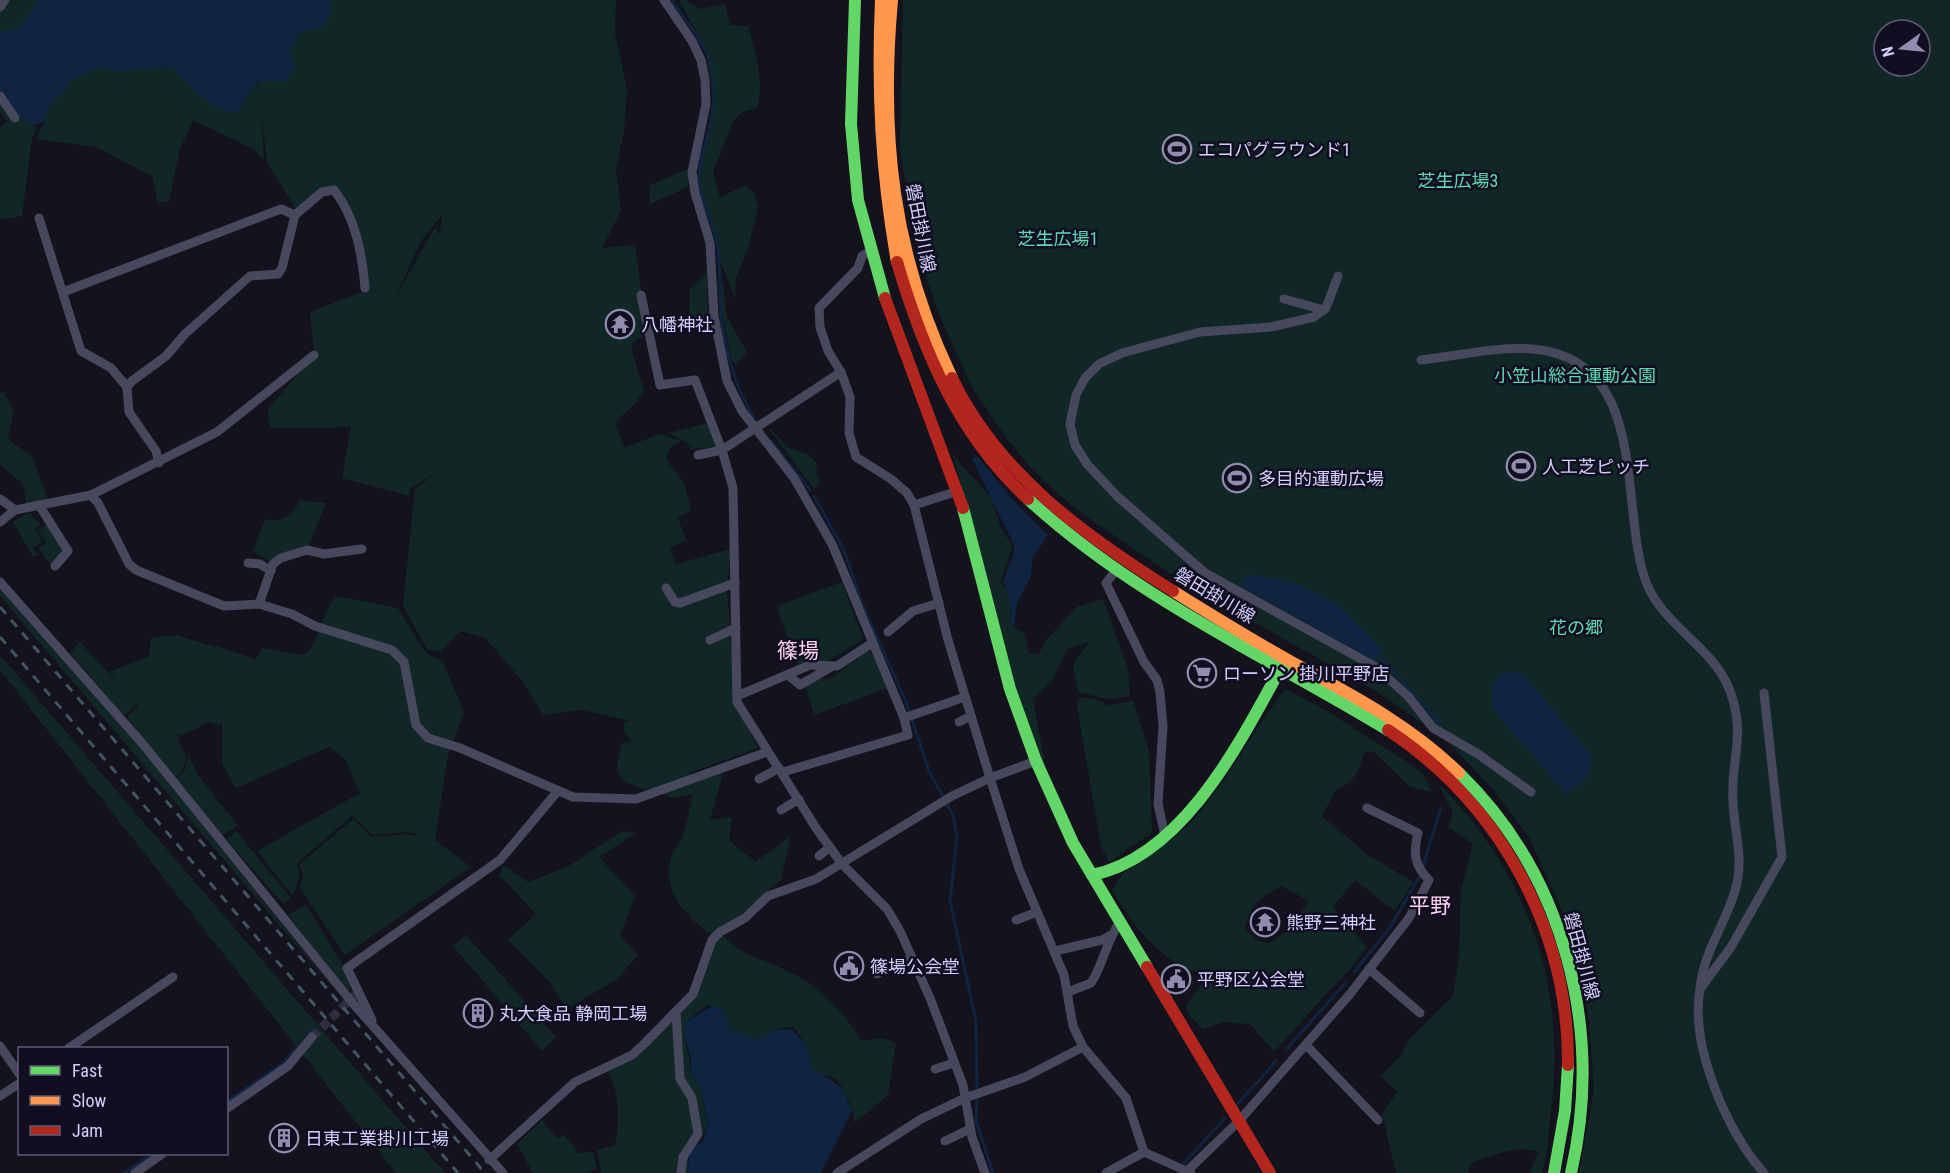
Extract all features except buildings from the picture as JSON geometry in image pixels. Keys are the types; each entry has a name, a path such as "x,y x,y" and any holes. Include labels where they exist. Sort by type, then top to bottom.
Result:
{"main road":[{"path":"855,0 853,152 858,200 871,251 905,355 958,491 1010,689 1036,760 1073,843 1270,1173"},
{"name":"磐田掛川線","path":"881,0 877,115 882,179 894,253 904,291 922,339 955,407 1000,470 1045,513 1117,569 1283,664 1374,707 1432,747 1483,795 1519,846 1559,930 1578,1008 1584,1078 1578,1138 1570,1173"},
{"name":"磐田掛川線","path":"892,0 887,132 901,230 924,315 964,400 1002,456 1056,509 1097,542 1283,664 1392,732 1443,771 1489,821 1525,882 1557,962 1567,1020 1569,1077 1565,1122 1554,1173"},
{"path":"1092,875 1105,873 1126,862 1165,836 1193,811 1220,776 1283,664"}],"street":[{"path":"0,7 5,0"},
{"path":"664,0 692,41 701,60 706,104 694,149 692,172 695,194 710,243 714,316 727,381 754,429 794,478 832,544 904,718 908,735 781,770 759,779"},
{"path":"0,96 15,118"},
{"path":"159,463 156,451 129,412 128,387 132,381 166,356 185,334 250,276 278,274 282,268 295,215 322,192 334,190 359,239 365,288"},
{"path":"63,292 281,209 295,215"},
{"path":"39,218 81,351 111,368 128,387"},
{"path":"871,251 862,256 858,268 819,308 820,327 828,351 841,372 850,397 849,433 855,457 891,479 907,493 914,505 965,697 1019,869 1054,951 1068,992 1073,1026 1083,1047 1126,1098 1144,1152 1188,1172 1238,1122 1306,1045 1409,918 1429,880 1416,866 1414,848 1418,833 1367,808"},
{"path":"1338,276 1324,310 1314,317 1271,327 1200,332 1114,356 1091,371 1076,394 1070,424 1075,445 1087,464 1117,496 1204,573 1374,666 1408,696 1433,728 1478,754 1531,792"},
{"path":"641,294 660,385 695,380 722,450 733,488 737,696 742,713 830,848 842,864 887,909 912,958 954,1063 974,1096 970,1129 984,1173"},
{"path":"1284,299 1324,310"},
{"path":"1421,360 1514,350 1544,351 1573,361 1591,374 1613,402 1622,428 1644,576 1660,609 1708,660 1727,685 1738,728 1732,801 1740,858 1738,881 1729,912 1706,958 1696,1008 1716,1089 1733,1128 1764,1173"},
{"path":"0,522 15,510 91,495 159,463 217,432 314,355"},
{"path":"698,455 722,450 841,372"},
{"path":"914,505 958,491"},
{"path":"91,495 99,503 129,564 136,570 224,606 259,604 291,614 315,626 392,650 404,662 416,725 421,732 428,738 460,748 557,792 573,796 636,799 768,752"},
{"path":"0,499 15,510"},
{"path":"39,505 68,551 55,566"},
{"path":"259,604 273,564 293,552 307,550 324,554 362,549"},
{"path":"248,563 260,564 271,571"},
{"path":"1117,569 1106,583 1144,662 1157,680 1160,692 1163,726 1158,804 1165,836"},
{"path":"0,582 142,743 377,1031 489,1160 503,1173"},
{"path":"666,588 675,602 680,603 735,583"},
{"path":"888,632 913,611 939,603"},
{"path":"710,640 736,628"},
{"path":"788,675 800,685 872,643"},
{"path":"737,696 810,665 833,666"},
{"path":"1700,989 1731,947 1782,857 1764,693"},
{"path":"904,718 965,697"},
{"path":"959,722 971,716"},
{"path":"489,1160 574,1082 632,1055 693,994 712,940 720,932 745,918 768,896 816,879 952,796 1036,760"},
{"path":"377,1031 347,968 500,860 557,792"},
{"path":"781,810 799,799"},
{"path":"819,856 830,848"},
{"path":"1016,920 1037,912"},
{"path":"1068,992 1091,983 1102,963 1111,935 1120,922"},
{"path":"1054,951 1102,940 1111,935"},
{"path":"877,974 912,958"},
{"path":"1369,969 1420,1013"},
{"path":"70,1047 173,977"},
{"path":"676,1012 680,1079 692,1098 698,1134 683,1157 681,1173"},
{"path":"228,1108 288,1066 312,1037"},
{"path":"1306,1045 1378,1120"},
{"path":"0,1046 18,1072"},
{"path":"837,1173 921,1119 1041,1070 1083,1047"},
{"path":"934,1069 954,1063"},
{"path":"0,1096 18,1084"},
{"path":"945,1141 970,1129"},
{"path":"1106,1173 1144,1152"},
{"path":"135,1173 161,1155"}],"green space":[{"path":"6,0 42,0 18,29 0,33 0,7"},
{"path":"324,0 616,0 615,34 627,89 624,132 616,168 621,211 602,248 635,245 647,333 633,343 632,351 644,391 635,404 615,422 624,448 659,434 681,441 671,447 666,459 684,483 691,510 678,518 686,540 670,548 676,564 731,549 727,590 736,704 758,748 689,773 690,780 724,770 710,820 732,817 729,840 755,862 791,836 781,880 743,913 711,935 683,909 669,877 673,852 683,836 693,794 671,798 631,784 619,775 617,767 621,744 632,741 624,732 624,723 633,719 626,720 582,710 543,715 524,683 485,638 460,631 440,652 427,649 403,606 415,489 433,475 410,488 409,496 342,478 351,426 270,428 268,409 314,355 310,312 367,290 361,248 334,190 319,191 298,213 267,162 261,111 264,161 253,149 193,120 180,149 169,201 158,203 152,176 96,147 36,139 44,123 47,109 73,78 100,67 118,71 172,67 186,81 238,113 253,85 258,86 258,82","holes":["443,213 439,235 435,227 395,298 421,241"]},
{"path":"679,0 686,0 700,9 725,4 730,25 748,26 760,77 757,108 742,112 732,124 713,172 720,197 745,186 754,193 758,207 748,248 735,281 736,300 722,266 699,183 701,160 714,102 705,48"},
{"name":"小笠山総合運動公園","path":"903,0 1950,0 1950,1173 1579,1173 1594,1089 1589,1021 1573,936 1530,839 1493,789 1445,739 1376,691 1178,579 1059,495 1031,468 1007,439 973,389 939,315 918,252 900,152"},
{"path":"0,81 14,105 37,128 32,138 22,216 0,220 0,128 7,122 0,111"},
{"path":"688,169 688,187 650,204 650,185"},
{"path":"707,272 708,316 689,321 690,289"},
{"path":"723,283 727,317 747,352 736,365 732,362 717,286"},
{"path":"3,392 14,410 8,439 33,458 49,503 27,507 23,484 0,465 0,393"},
{"path":"708,423 716,447 691,449 686,442 669,433"},
{"path":"768,427 789,448 809,455 817,464 816,471 820,483 814,489"},
{"path":"952,451 961,465 991,497 1000,525 1009,541 1012,549 1000,582 1011,594 1010,625 1024,633 1029,654 1038,654 1048,638 1077,607 1103,599 1128,668 1130,696 1107,699 1078,692 1073,665 1089,642 1068,649 1052,681 1033,699 1046,770 1020,703"},
{"path":"300,500 326,503 307,550 273,564 253,552 265,519 277,520 286,517"},
{"path":"29,512 41,525 35,529 42,542 32,548 38,555 33,557 13,522"},
{"path":"47,525 65,551 51,565 38,548 46,543 38,530"},
{"path":"0,580 108,707 343,1000 0,596"},
{"path":"842,582 863,639 817,668 790,661 786,656 790,646 777,606"},
{"path":"336,596 398,608 425,652 443,662 464,712 448,755 435,840 471,867 345,955 300,888 303,874 299,865 353,819 371,837 406,834 424,836 408,832 373,835 352,816 297,863 300,874 293,896 257,851 360,793 345,759 329,747 236,788 222,764 222,722 219,725 209,722 181,736 179,734 178,740 186,760 180,773 175,777 127,717 138,706 136,704 124,716 70,653 80,642 125,691 109,672 149,656 151,638 176,635 215,647 213,657 216,646 255,659 262,648 304,655 314,643"},
{"path":"866,652 871,652 888,688 814,715 805,685 810,680 832,678"},
{"path":"0,655 445,1173 396,1173 0,670"},
{"path":"1285,689 1327,711 1424,775 1432,792 1410,787 1374,752 1365,751 1358,771 1350,782 1336,790 1322,816 1368,855 1413,882 1395,911 1355,880 1333,907 1367,947 1341,980 1336,976 1339,980 1274,1052 1250,1024 1224,1022 1203,1029 1189,1015 1186,1005 1210,973 1193,971 1167,957 1135,925 1112,890 1126,870 1171,839 1195,818 1219,787","holes":["1281,886 1309,901 1288,930 1270,943 1258,941 1245,929 1250,912 1257,902"]},
{"path":"1079,697 1094,699 1108,705 1133,701 1149,750 1152,833 1109,862 1101,846 1077,706"},
{"path":"188,755 199,776 238,826 222,835 176,778 185,770"},
{"path":"1438,783 1470,819 1497,857 1519,896 1536,938 1547,981 1553,1025 1554,1071 1547,1146 1542,1173 1530,1173 1538,1152 1521,1149 1471,1163 1468,1173 1396,1173 1382,1114 1397,1092 1381,1076 1400,1057 1408,1041 1453,996 1459,957 1461,889 1473,844 1448,827 1453,813"},
{"path":"236,831 291,898 283,904 226,839"},
{"path":"622,831 636,833 599,857 635,896 620,936 638,955 617,979 567,1009 550,983 508,940 536,914 499,875 504,865 528,882 567,867"},
{"path":"306,905 341,962 351,987 348,991 288,915"},
{"path":"720,932 745,953 792,973 813,986 840,1012 862,1041 883,1038 896,1043 888,1095 855,1123 853,1110 843,1089 836,1079 817,1072 812,1067 806,1045 794,1027 780,1028 758,1040 730,1030 723,1010 708,1005 685,1022 684,1034 692,1075 699,1083 708,1126 688,1155 688,1173 601,1173 597,1150 615,1145 618,1127 617,1097 607,1070 633,1056 682,1006"},
{"path":"466,935 556,1037 542,1051 453,946"},
{"path":"542,1120 557,1139 564,1135 579,1153 593,1152 597,1168 586,1173 533,1173 517,1144"}],"water":[{"path":"39,0 330,0 330,15 325,25 298,33 290,52 296,67 284,82 265,82 254,86 238,113 209,103 172,67 118,71 100,67 75,78 47,109 44,123 31,125 3,101 0,90 0,34 1,31 18,29"},
{"path":"977,456 1014,501 1048,535 1032,559 1031,577 1017,603 1014,626 1010,625 1011,606 1003,581 1014,553 1013,543 972,458"},
{"path":"1247,574 1295,583 1336,604 1383,650 1374,661 1241,586"},
{"path":"1514,671 1524,676 1590,754 1590,768 1585,778 1566,794 1494,711 1492,690 1495,680 1499,676"},
{"path":"714,1005 723,1010 730,1030 758,1040 775,1030 792,1029 806,1045 812,1067 843,1089 852,1111 821,1173 688,1173 689,1153 704,1140 708,1123 699,1083 693,1077 684,1034 685,1022"}],"waterway":[{"path":"671,0 703,46 713,73 713,107 701,162 699,183 717,244 721,313 726,348 738,387 756,421"},
{"path":"771,441 810,490"},
{"path":"814,496 844,550 861,601 906,702 929,771 953,815 957,836 950,901 976,1021 977,1091"},
{"path":"1378,656 1440,722 1437,725"},
{"path":"1423,866 1441,808"},
{"path":"1354,972 1389,929 1421,874"},
{"path":"1286,1050 1346,982"},
{"path":"228,1101 282,1064 314,1028"},
{"path":"1237,1105 1276,1061"},
{"path":"977,1097 976,1121 993,1173"},
{"path":"1184,1163 1225,1118"},
{"path":"124,1173 151,1155"}],"tunnel":[{"path":"312,1037 359,991"}],"railway":[{"path":"0,607 485,1173"},
{"path":"0,637 458,1173"}],"traffic: fast":[{"path":"855,0 851,124 858,200 885,298"},
{"path":"1028,499 1069,534 1156,596 1388,730"},
{"path":"963,508 1010,689 1036,761 1073,843 1147,967"},
{"path":"1092,875 1125,864 1155,844 1183,819 1229,758 1284,662"},
{"path":"1459,773 1496,814 1526,859 1550,907 1567,958 1578,1011 1582,1065 1580,1119 1571,1173"},
{"path":"1554,1173 1565,1111 1568,1065"}],"traffic: slow":[{"path":"881,0 880,67 884,164 897,262"},
{"path":"892,0 888,99 895,193 903,239 916,285 952,378"},
{"path":"1173,591 1402,726 1459,773"}],"traffic: jam":[{"path":"897,262 931,359 946,389 982,447 1003,474 1028,499"},
{"path":"885,298 963,508"},
{"path":"952,378 971,412 994,444 1047,500 1108,548 1173,591"},
{"path":"1388,730 1428,760 1464,795 1494,833 1520,875 1541,919 1556,966 1565,1015 1568,1065"},
{"path":"1147,967 1270,1173"}],"place":[{"name":"エコパグラウンド1","path":"1177,149"},
{"name":"八幡神社","path":"620,324"},
{"name":"人工芝ピッチ","path":"1521,466"},
{"name":"多目的運動広場","path":"1237,478"},
{"name":"ローソン 掛川平野店","path":"1202,673"},
{"name":"熊野三神社","path":"1265,922"},
{"name":"篠場公会堂","path":"849,966"},
{"name":"平野区公会堂","path":"1176,979"},
{"name":"丸大食品 静岡工場","path":"478,1013"},
{"name":"日東工業掛川工場","path":"284,1138"}],"district":[{"name":"篠場","path":"798,651"},
{"name":"平野","path":"1430,906"}],"park label":[{"name":"芝生広場3","path":"1458,180"},
{"name":"芝生広場1","path":"1058,238"},
{"name":"花の郷","path":"1576,627"}]}
